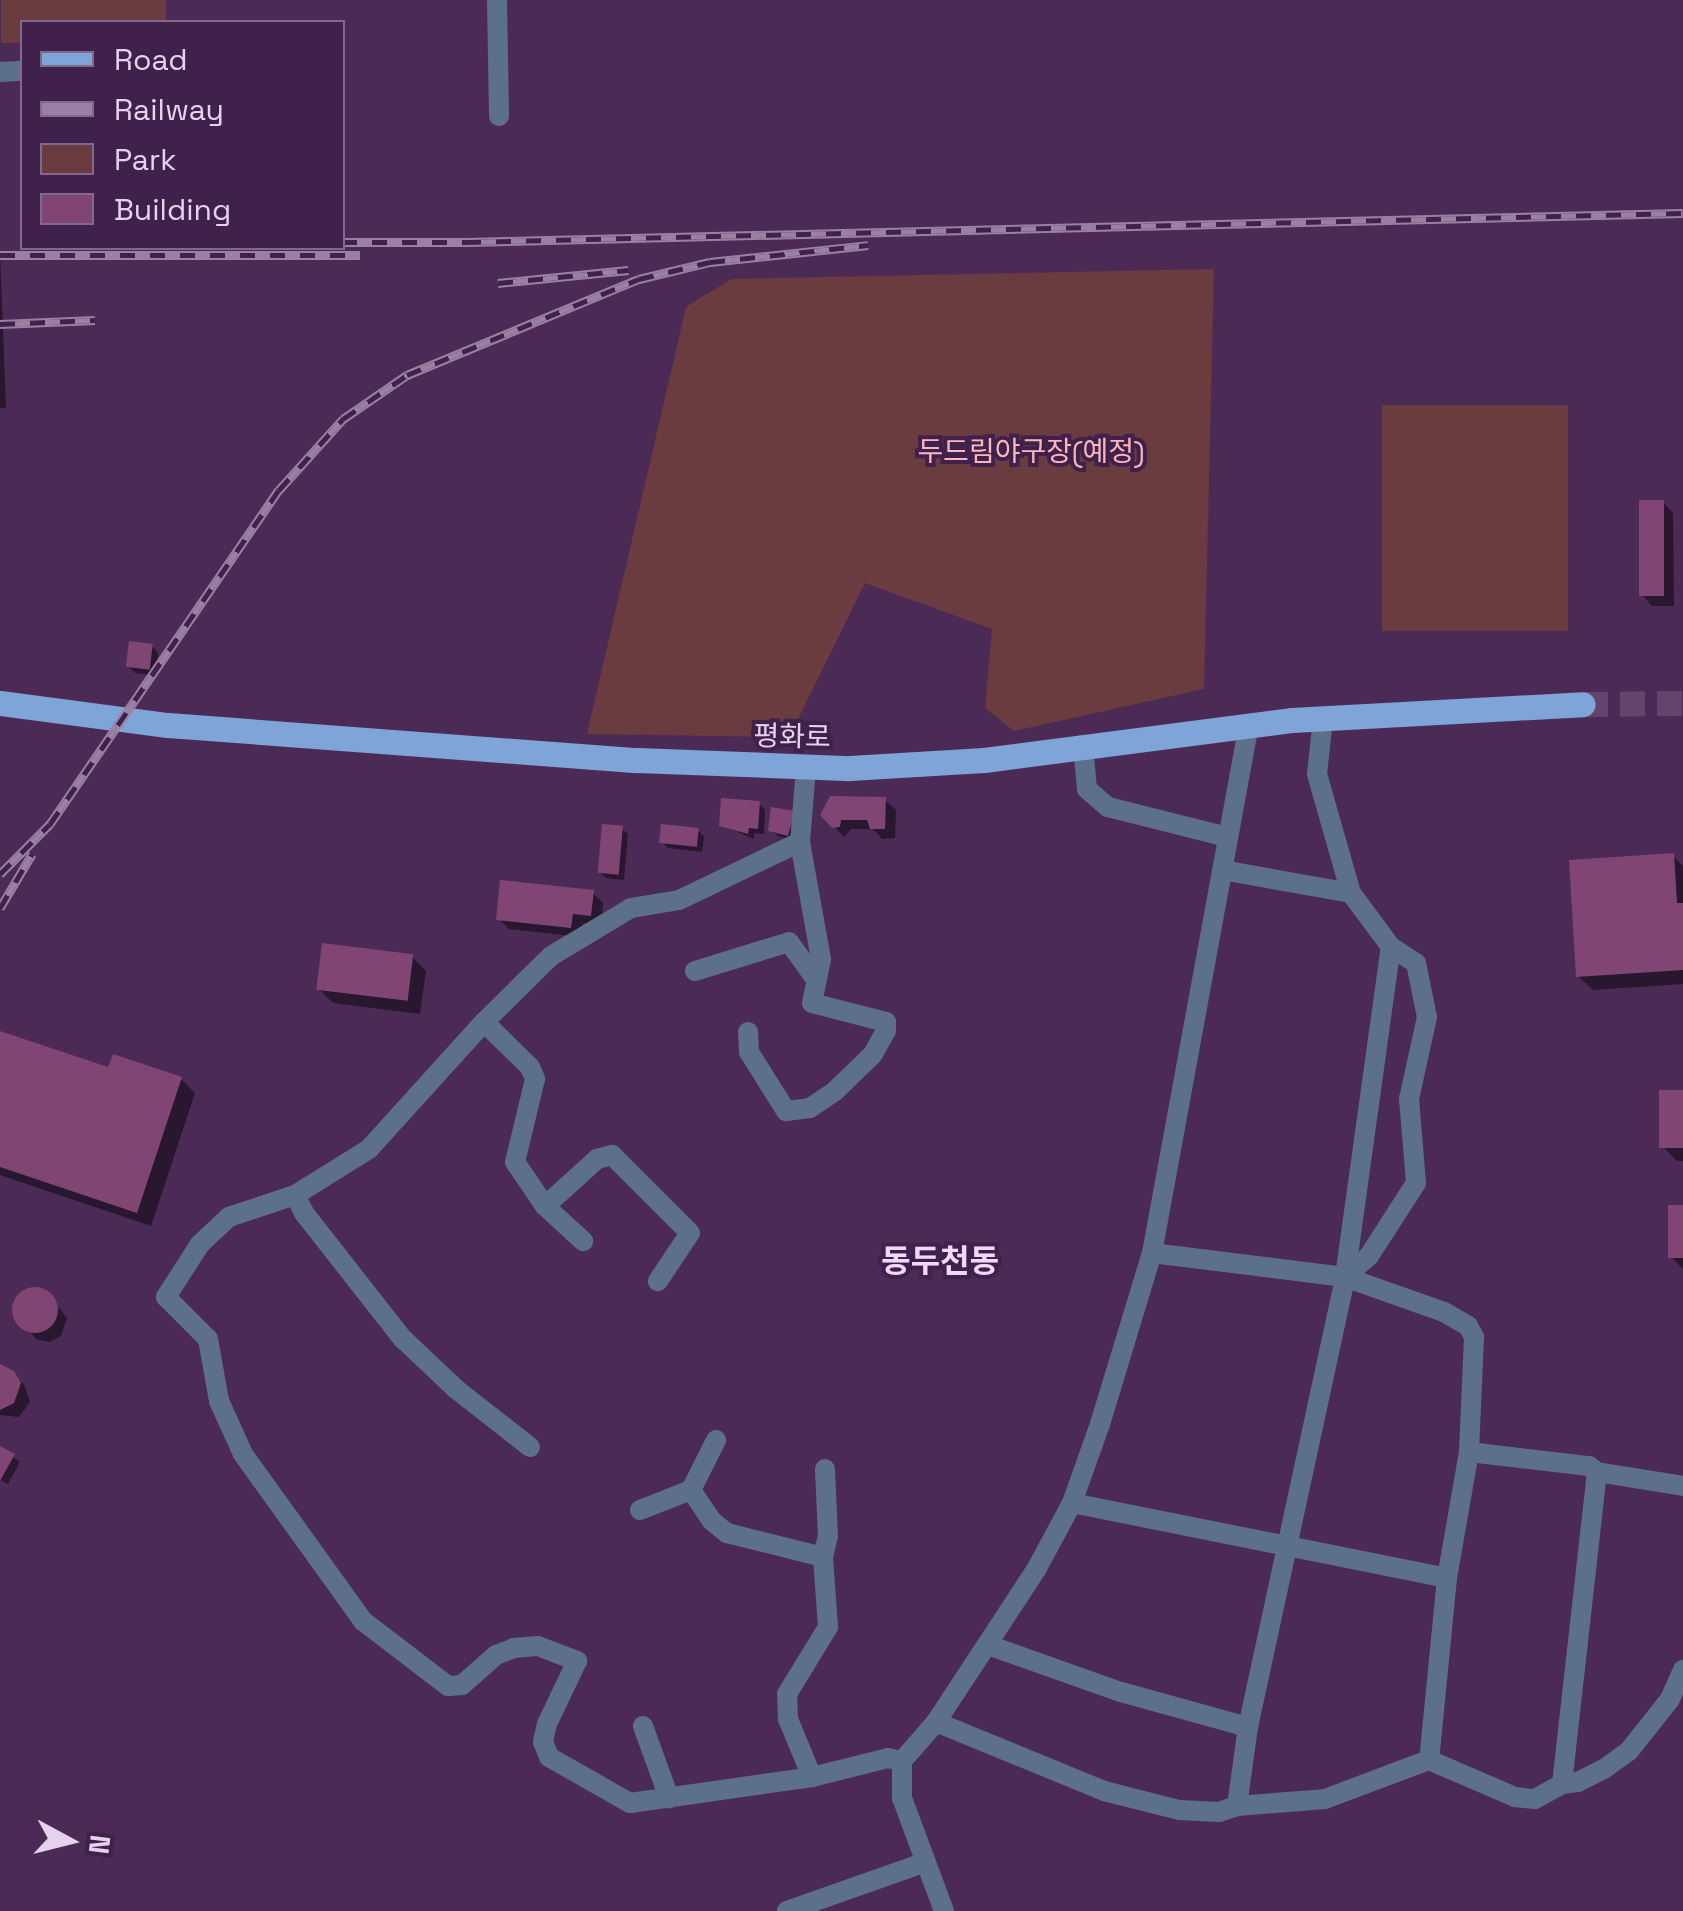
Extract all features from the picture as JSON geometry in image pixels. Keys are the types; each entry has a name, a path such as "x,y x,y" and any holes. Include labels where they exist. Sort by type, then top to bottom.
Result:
{"main road":[{"name":"평화로","path":"0,703 168,725 637,760 806,767 910,767 1249,724 1583,704"}],"street":[{"path":"497,0 498,116"},
{"path":"1323,718 1317,774 1351,893 1391,946 1416,963 1427,1017 1409,1099 1416,1183 1369,1256 1345,1277"},
{"path":"944,1911 902,1798 902,1761 936,1722 988,1645 1072,1504 1152,1253 1249,724"},
{"path":"1083,745 1086,789 1108,807 1227,837"},
{"path":"748,1032 749,1052 786,1112 810,1108 836,1092 873,1054 886,1022 812,1003 821,958 800,842 806,767"},
{"path":"800,842 679,900 631,908 551,956 484,1022 370,1149 295,1194 229,1218 200,1244 166,1297 208,1339 219,1401 244,1454 364,1621 448,1686 462,1685 496,1656 514,1648 538,1646 567,1653 577,1660 547,1724 543,1742 549,1758 630,1803 812,1778 888,1758 902,1761"},
{"path":"1222,870 1351,893"},
{"path":"695,971 788,942 815,978"},
{"path":"1237,1806 1248,1727 1345,1277 1391,946"},
{"path":"484,1022 530,1067 534,1079 515,1162 545,1206 583,1241"},
{"path":"545,1206 596,1159 612,1156 690,1233 658,1282"},
{"path":"295,1194 304,1213 402,1338 456,1389 530,1446"},
{"path":"1152,1253 1345,1277 1444,1312 1468,1326 1474,1337 1468,1452 1446,1578 1429,1760"},
{"path":"640,1510 692,1490 716,1440"},
{"path":"1468,1452 1588,1466 1596,1472 1683,1486"},
{"path":"812,1778 788,1718 788,1694 828,1627 823,1557 828,1536 825,1469"},
{"path":"1562,1784 1596,1472"},
{"path":"692,1490 712,1521 727,1533 823,1557"},
{"path":"1072,1504 1446,1578"},
{"path":"988,1645 1120,1692 1248,1727"},
{"path":"936,1722 1104,1791 1179,1810 1219,1812 1237,1806 1325,1799 1429,1760 1515,1797 1536,1799 1562,1784 1578,1782 1604,1770 1629,1751 1670,1700 1683,1670"},
{"path":"643,1726 668,1798"},
{"path":"787,1911 923,1863"}],"green space":[{"path":"1,0 166,0 166,20 20,20 20,43 1,43"},
{"name":"두드림야구장(예정)","path":"1214,269 1204,689 1014,731 985,708 992,629 865,583 789,737 587,734 686,307 731,279"},
{"path":"1382,405 1568,405 1568,631 1382,631"}],"building":[{"path":"1639,500 1664,500 1664,596 1639,596"},
{"path":"129,641 153,644 150,670 126,667"},
{"path":"830,796 886,797 885,829 870,829 867,820 841,820 840,827 832,828 820,815"},
{"path":"721,798 760,801 758,829 749,828 748,834 719,826"},
{"path":"771,807 795,811 788,836 768,831"},
{"path":"602,824 623,826 619,875 598,873"},
{"path":"661,824 699,828 697,847 659,843"},
{"path":"1674,853 1677,903 1683,903 1683,970 1576,977 1569,860"},
{"path":"500,880 594,890 591,916 573,914 571,928 496,920"},
{"path":"322,943 413,954 408,1001 316,990"},
{"path":"0,1031 108,1067 113,1054 182,1077 137,1213 0,1167"},
{"path":"1659,1090 1683,1090 1683,1148 1659,1148"},
{"path":"1668,1205 1683,1205 1683,1258 1668,1258"},
{"path":"35,1287 51,1294 58,1310 51,1326 35,1333 19,1326 12,1310 19,1294"},
{"path":"0,1364 14,1371 21,1383 14,1403 0,1410"},
{"path":"0,1446 15,1454 0,1481"}],"tunnel":[{"path":"1583,704 1683,703"}],"railway":[{"path":"345,242 1683,213"},
{"path":"0,874 50,824 279,490 343,419 407,375 639,279 710,262 868,245"},
{"path":"0,255 360,255"},
{"path":"498,283 628,270"},
{"path":"0,324 95,320"},
{"path":"0,908 32,854"}],"district":[{"name":"동두천동","path":"940,1261"}]}
